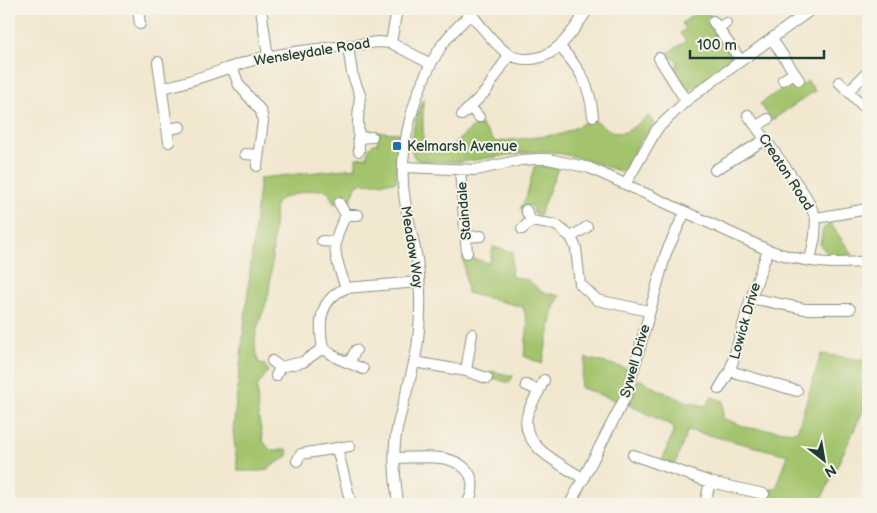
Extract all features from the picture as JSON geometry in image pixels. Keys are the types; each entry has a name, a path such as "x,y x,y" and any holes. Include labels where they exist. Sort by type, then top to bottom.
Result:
{"street":[{"path":"140,24 142,9"},
{"path":"261,9 268,57"},
{"path":"391,43 396,9"},
{"path":"473,11 500,47 509,55 523,59 534,59 542,57 560,47 588,9"},
{"path":"626,183 657,129 686,101 772,40 799,12 812,9"},
{"name":"Meadow Way","path":"398,504 394,458 397,430 414,362 418,340 420,304 417,262 404,199 404,167 412,112 419,89 443,44 473,11"},
{"path":"719,24 741,61"},
{"path":"772,40 797,76 784,80"},
{"name":"Wensleydale Road","path":"162,88 190,82 268,57 377,42 391,43 431,64"},
{"path":"348,46 352,73 360,95 359,151"},
{"path":"560,47 572,60 584,78 592,104 593,116"},
{"path":"462,114 471,108 486,91 509,55"},
{"path":"158,62 169,142"},
{"path":"665,62 686,101"},
{"path":"232,67 239,86 261,111 263,120 257,166"},
{"path":"848,90 868,72"},
{"path":"839,82 868,111"},
{"path":"471,108 479,117"},
{"name":"Creaton Road","path":"748,114 805,195 816,218 810,261"},
{"path":"757,126 768,119"},
{"path":"167,129 180,127"},
{"path":"358,138 372,137"},
{"path":"715,170 766,139"},
{"path":"245,154 258,155"},
{"path":"404,167 476,170 521,160 548,159 590,168 768,250 788,257 843,264 868,261"},
{"name":"Staindale","path":"460,170 467,253"},
{"path":"339,204 346,215"},
{"path":"816,218 862,210 868,207"},
{"path":"526,210 531,221"},
{"name":"Sywell Drive","path":"570,504 627,394 666,252 685,212"},
{"path":"346,215 335,242 334,250 346,288"},
{"path":"346,215 358,215"},
{"path":"522,229 531,221"},
{"path":"531,221 556,225 571,237 576,248 580,284 597,300 650,311"},
{"path":"571,237 587,227"},
{"path":"466,236 481,236"},
{"path":"322,241 335,242"},
{"name":"Lowick Drive","path":"718,389 730,371 751,298 768,250"},
{"path":"363,369 331,354 323,348 320,326 322,312 328,302 336,292 346,288 418,282"},
{"path":"751,298 805,309 850,309"},
{"path":"466,372 472,334"},
{"path":"276,368 303,362 323,348"},
{"path":"349,363 356,350"},
{"path":"414,362 487,378"},
{"path":"730,371 797,391"},
{"path":"544,380 527,417 530,437 536,447 584,479"},
{"path":"526,385 539,391"},
{"path":"297,454 350,446"},
{"path":"338,448 351,504"},
{"path":"629,456 710,482 764,494"},
{"path":"394,458 448,458 458,462 465,467 472,477 473,488 467,504"},
{"path":"705,504 710,482"}],"green space":[{"path":"701,9 706,9 711,15 705,20 733,58 731,62 689,91 678,83 675,77 673,71 678,63 674,57 667,59 664,55 686,41 680,33 686,29 682,23"},
{"path":"808,81 815,91 772,120 760,104 786,86 800,86"},
{"path":"423,99 423,152 450,147 479,122 495,142 562,134 592,119 614,133 626,132 649,116 654,124 639,143 626,167 620,171 576,157 547,151 460,162 419,161 414,157 411,142 415,122"},
{"path":"376,132 400,133 396,182 357,184 349,205 344,198 334,204 328,191 323,190 301,192 276,202 269,291 258,326 255,343 259,363 264,364 268,371 257,387 258,414 263,441 271,451 287,449 288,456 264,471 238,471 233,431 260,178 356,168 356,158 367,157 370,147 378,143"},
{"path":"534,167 558,168 539,216 534,213 531,205 520,209 526,198"},
{"path":"830,223 853,255 829,255 820,245 823,229"},
{"path":"493,247 513,252 511,276 528,280 542,292 560,296 555,305 542,364 524,356 528,324 523,307 467,293 463,256 473,255 473,259 490,263"},
{"path":"868,341 868,401 819,504 767,504 771,489 776,489 788,455 688,430 675,464 662,461 675,427 629,405 639,379 671,396 688,402 706,406 712,397 723,401 723,418 748,428 797,432 821,354 864,360"},
{"path":"586,358 629,369 616,401 580,387"},
{"path":"491,371 513,376 509,383 490,377"}],"place":[{"name":"Kelmarsh Avenue","path":"397,146"}]}
